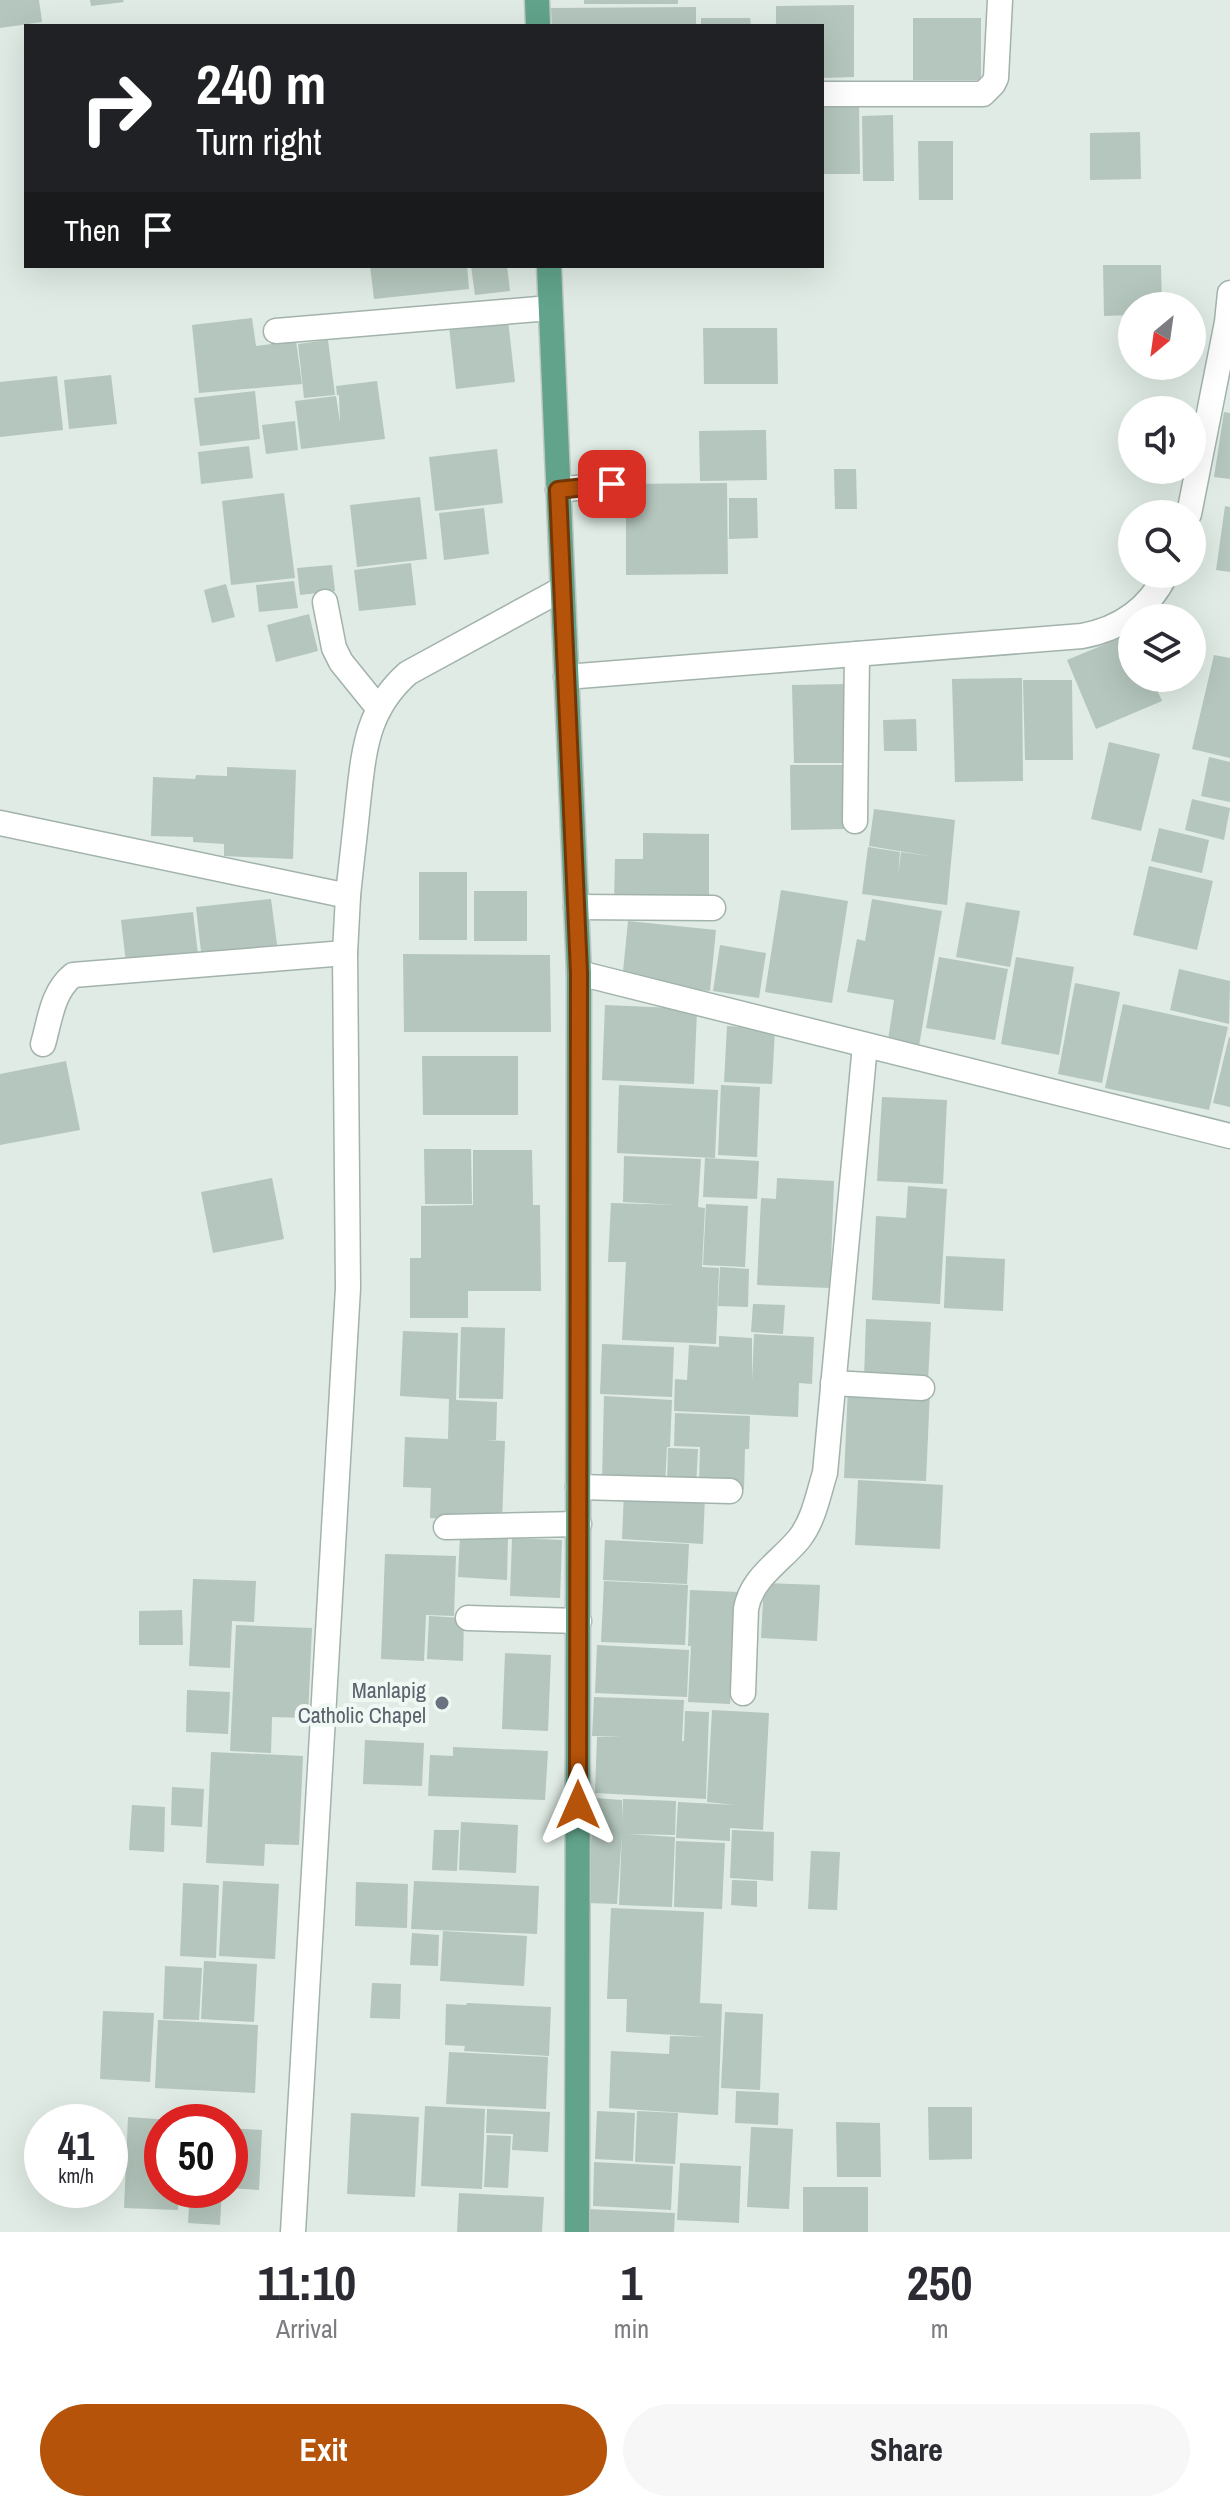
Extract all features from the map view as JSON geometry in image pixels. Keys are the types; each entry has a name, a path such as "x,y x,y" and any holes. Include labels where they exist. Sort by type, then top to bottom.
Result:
{"main road":[{"path":"537,0 538,24"},
{"path":"549,268 579,973 577,2232"}],"street":[{"path":"824,94 983,94 996,78 1000,0"},
{"path":"1192,500 1228,322 1230,293"},
{"path":"276,331 550,308"},
{"path":"558,490 612,484"},
{"path":"566,677 1100,633 1131,618 1159,588"},
{"path":"293,2232 348,1288 345,953 365,742 391,688 408,673 562,589"},
{"path":"325,602 334,648 341,662 379,709"},
{"path":"855,821 857,654"},
{"path":"0,823 348,896"},
{"path":"576,907 713,908"},
{"path":"43,1044 57,993 73,975 345,953"},
{"path":"579,973 1230,1136"},
{"path":"743,1693 748,1597 753,1586 800,1538 809,1523 825,1473 865,1045"},
{"path":"833,1383 922,1388"},
{"path":"578,1487 730,1491"},
{"path":"446,1527 579,1524"},
{"path":"468,1618 579,1621"}],"building":[{"path":"0,0 39,0 42,22 0,28"},
{"path":"90,0 123,0 124,2 91,6"},
{"path":"584,0 678,0 678,4 584,4"},
{"path":"854,5 854,77 824,78 824,24 776,24 776,6"},
{"path":"696,7 696,24 552,24 551,8"},
{"path":"701,18 750,18 751,24 701,24"},
{"path":"913,18 981,18 981,80 913,80"},
{"path":"859,103 860,174 824,174 824,104"},
{"path":"893,115 894,181 863,181 862,116"},
{"path":"1140,132 1141,179 1090,180 1090,133"},
{"path":"918,141 953,141 953,200 919,200"},
{"path":"1103,265 1161,265 1162,292 1118,292 1118,316 1104,316"},
{"path":"370,268 467,268 469,289 374,299"},
{"path":"471,268 507,268 510,291 475,295"},
{"path":"252,318 256,346 296,341 302,384 199,393 192,325"},
{"path":"508,320 515,382 456,389 449,326"},
{"path":"703,328 777,328 778,384 704,384"},
{"path":"328,340 335,395 304,398 298,344"},
{"path":"111,375 117,424 69,429 64,380"},
{"path":"57,376 63,430 0,437 0,382"},
{"path":"377,381 385,439 301,449 295,401 336,396 340,423 336,386"},
{"path":"255,391 260,439 200,446 194,398"},
{"path":"1224,412 1230,413 1230,479 1214,477"},
{"path":"295,421 298,450 266,454 262,425"},
{"path":"766,430 767,480 700,481 699,431"},
{"path":"249,446 253,478 201,484 198,452"},
{"path":"497,449 503,503 435,511 429,457"},
{"path":"834,469 856,469 857,509 835,509"},
{"path":"727,483 728,574 626,575 626,484"},
{"path":"284,493 295,578 231,585 222,501"},
{"path":"420,497 427,559 357,567 350,505"},
{"path":"729,498 757,498 758,538 729,539"},
{"path":"1225,506 1230,507 1230,572 1216,570"},
{"path":"484,508 489,554 444,560 439,513"},
{"path":"411,563 416,605 359,611 354,570"},
{"path":"332,565 335,591 300,595 297,568"},
{"path":"294,581 298,608 259,612 256,585"},
{"path":"226,584 235,617 212,623 204,590"},
{"path":"309,614 318,651 276,662 267,625"},
{"path":"1118,639 1118,692 1158,692 1162,701 1096,729 1067,660"},
{"path":"1214,655 1230,658 1230,758 1192,749"},
{"path":"1022,678 1023,781 955,782 952,679"},
{"path":"1023,680 1072,680 1073,760 1025,760"},
{"path":"848,684 850,763 794,763 792,685"},
{"path":"916,719 917,751 884,751 883,720"},
{"path":"1109,742 1160,754 1141,831 1091,819"},
{"path":"1209,757 1230,762 1230,802 1201,796"},
{"path":"790,765 844,765 845,829 791,830"},
{"path":"227,767 296,770 293,859 224,856 224,844 193,842 193,837 151,836 153,777 195,779 196,775 227,776"},
{"path":"1192,799 1230,808 1224,840 1185,830"},
{"path":"874,809 955,820 947,905 862,894 868,847 900,852 898,876 901,852 935,857 869,846"},
{"path":"1159,828 1209,840 1202,873 1151,861"},
{"path":"643,833 709,834 709,904 614,903 615,859 643,859"},
{"path":"1149,866 1213,881 1197,950 1133,935"},
{"path":"419,872 467,872 467,940 419,940"},
{"path":"781,890 848,901 832,1003 765,992"},
{"path":"474,891 527,891 527,941 474,941"},
{"path":"271,899 278,952 202,960 196,907"},
{"path":"872,899 942,911 919,1046 888,1040 894,1000 847,992 857,939 865,941"},
{"path":"966,902 1020,911 1010,967 956,957"},
{"path":"193,912 199,963 127,971 121,920"},
{"path":"628,921 716,930 710,991 622,982"},
{"path":"720,945 766,953 759,998 713,991"},
{"path":"403,954 550,955 551,1032 404,1032"},
{"path":"939,957 1008,969 995,1040 926,1028"},
{"path":"1016,957 1074,967 1059,1055 1001,1044"},
{"path":"1179,969 1230,981 1229,1024 1170,1010"},
{"path":"1075,983 1120,992 1102,1083 1058,1074"},
{"path":"1123,1004 1228,1027 1209,1110 1105,1088"},
{"path":"605,1005 697,1009 694,1084 602,1080"},
{"path":"727,1026 775,1029 772,1084 724,1082"},
{"path":"1230,1038 1230,1107 1213,1103"},
{"path":"422,1056 518,1056 518,1115 423,1115"},
{"path":"66,1061 80,1130 0,1145 0,1074"},
{"path":"619,1085 718,1090 715,1158 617,1153"},
{"path":"721,1085 760,1087 757,1157 718,1155"},
{"path":"882,1097 947,1100 943,1184 877,1181"},
{"path":"424,1149 471,1149 472,1204 425,1204"},
{"path":"473,1150 532,1150 533,1205 540,1205 541,1291 468,1291 468,1318 410,1318 410,1258 421,1258 421,1206 473,1205"},
{"path":"624,1156 701,1159 698,1207 705,1208 702,1267 719,1268 716,1344 622,1340 626,1262 608,1262 611,1203 677,1205 623,1202"},
{"path":"705,1158 759,1161 757,1199 703,1197"},
{"path":"272,1178 284,1239 213,1253 201,1192"},
{"path":"777,1178 834,1181 830,1288 757,1285 761,1198 776,1199"},
{"path":"908,1186 947,1189 940,1304 872,1300 876,1216 906,1218"},
{"path":"706,1204 748,1206 745,1267 703,1265"},
{"path":"946,1256 1005,1259 1003,1311 944,1308"},
{"path":"720,1267 749,1269 748,1307 718,1306"},
{"path":"753,1304 785,1305 783,1334 751,1332"},
{"path":"866,1319 931,1322 928,1382 864,1379"},
{"path":"461,1327 505,1328 503,1399 459,1398"},
{"path":"403,1331 458,1333 456,1400 497,1402 496,1440 485,1440 505,1441 502,1522 430,1518 431,1488 403,1487 405,1437 448,1439 449,1399 400,1396"},
{"path":"754,1334 814,1337 812,1384 799,1383 798,1417 674,1411 675,1379 687,1380 689,1345 719,1347 719,1336 752,1338 752,1381"},
{"path":"602,1344 674,1347 672,1397 600,1394"},
{"path":"848,1387 930,1391 926,1481 844,1478"},
{"path":"604,1396 672,1400 665,1486 602,1483"},
{"path":"675,1413 750,1416 744,1489 699,1487 700,1447 674,1446"},
{"path":"668,1448 698,1449 696,1487 667,1486"},
{"path":"858,1480 943,1485 940,1549 855,1545"},
{"path":"624,1492 705,1496 703,1544 622,1539"},
{"path":"460,1536 508,1538 507,1580 458,1577"},
{"path":"512,1538 562,1540 560,1598 510,1596"},
{"path":"605,1540 689,1544 687,1584 603,1580"},
{"path":"385,1554 456,1556 454,1616 426,1615 424,1661 381,1659"},
{"path":"193,1579 256,1581 254,1622 232,1621 230,1668 189,1666"},
{"path":"604,1581 688,1585 685,1645 601,1642"},
{"path":"764,1583 820,1585 817,1641 761,1638"},
{"path":"690,1590 739,1592 730,1704 688,1702"},
{"path":"182,1610 183,1645 139,1645 139,1611"},
{"path":"429,1616 464,1618 463,1661 427,1659"},
{"path":"236,1625 312,1628 308,1718 272,1717 271,1753 230,1751"},
{"path":"597,1645 689,1650 687,1697 595,1693"},
{"path":"505,1653 551,1655 548,1731 502,1729"},
{"path":"187,1690 230,1692 228,1734 186,1732"},
{"path":"594,1697 684,1700 682,1741 685,1711 709,1712 706,1799 595,1793 597,1737 622,1737 592,1736"},
{"path":"712,1710 769,1713 763,1830 730,1828 730,1841 676,1838 678,1802 735,1805 707,1802"},
{"path":"365,1740 424,1743 422,1786 363,1784"},
{"path":"453,1747 548,1751 545,1800 428,1796 430,1755 453,1756"},
{"path":"211,1752 303,1756 299,1845 265,1844 264,1866 206,1863"},
{"path":"172,1787 204,1789 202,1827 171,1825"},
{"path":"594,1798 622,1800 622,1820 623,1799 676,1801 675,1835 627,1834 675,1837 672,1907 619,1905 622,1833 617,1904 587,1903"},
{"path":"132,1805 165,1807 164,1852 129,1850"},
{"path":"461,1822 518,1825 516,1873 459,1870"},
{"path":"434,1830 459,1830 457,1871 432,1870"},
{"path":"732,1830 774,1832 773,1881 730,1878"},
{"path":"676,1841 725,1843 722,1909 674,1907"},
{"path":"811,1851 840,1852 837,1910 808,1909"},
{"path":"732,1880 757,1881 757,1907 731,1905"},
{"path":"223,1881 279,1884 275,1959 219,1956"},
{"path":"414,1881 539,1886 537,1934 411,1929"},
{"path":"356,1882 408,1884 407,1928 355,1926"},
{"path":"183,1883 219,1885 216,1958 180,1956"},
{"path":"611,1908 704,1912 700,2003 722,2004 718,2115 609,2108 611,2051 669,2054 670,2036 709,2037 626,2032 627,1999 607,1999"},
{"path":"443,1931 527,1936 524,1986 440,1981"},
{"path":"412,1933 439,1935 438,1966 410,1965"},
{"path":"204,1961 257,1964 254,2022 201,2019"},
{"path":"165,1966 202,1968 199,2020 163,2019"},
{"path":"372,1983 401,1984 400,2019 370,2018"},
{"path":"446,2004 551,2007 549,2056 464,2051 465,2046 445,2045"},
{"path":"103,2011 154,2013 150,2082 100,2079"},
{"path":"725,2012 763,2014 760,2090 721,2088"},
{"path":"158,2020 258,2025 255,2093 155,2088"},
{"path":"449,2052 548,2057 546,2109 446,2104"},
{"path":"736,2091 779,2093 778,2125 735,2123"},
{"path":"425,2106 485,2109 482,2189 421,2186"},
{"path":"928,2107 972,2107 972,2159 929,2160"},
{"path":"487,2109 550,2112 548,2152 512,2150 513,2134 486,2133"},
{"path":"597,2111 635,2113 633,2161 595,2159"},
{"path":"637,2111 678,2113 675,2164 635,2162"},
{"path":"351,2113 419,2117 415,2197 347,2194"},
{"path":"128,2117 144,2118 144,2208 178,2210 124,2208 128,2208"},
{"path":"836,2122 880,2123 881,2177 837,2177"},
{"path":"751,2127 793,2129 789,2209 747,2207"},
{"path":"248,2129 262,2130 259,2190 248,2189"},
{"path":"487,2135 511,2136 508,2188 484,2187"},
{"path":"594,2162 673,2166 671,2210 593,2206"},
{"path":"680,2163 741,2166 739,2223 677,2220"},
{"path":"803,2187 868,2187 868,2232 803,2232"},
{"path":"459,2193 544,2197 542,2232 457,2232"},
{"path":"189,2208 221,2208 220,2225 188,2223"},
{"path":"588,2209 675,2213 674,2232 588,2232"}],"place":[{"name":"Manlapig Catholic Chapel","path":"442,1703"}],"route":[{"path":"578,1805 579,973 558,490 612,484"}]}
